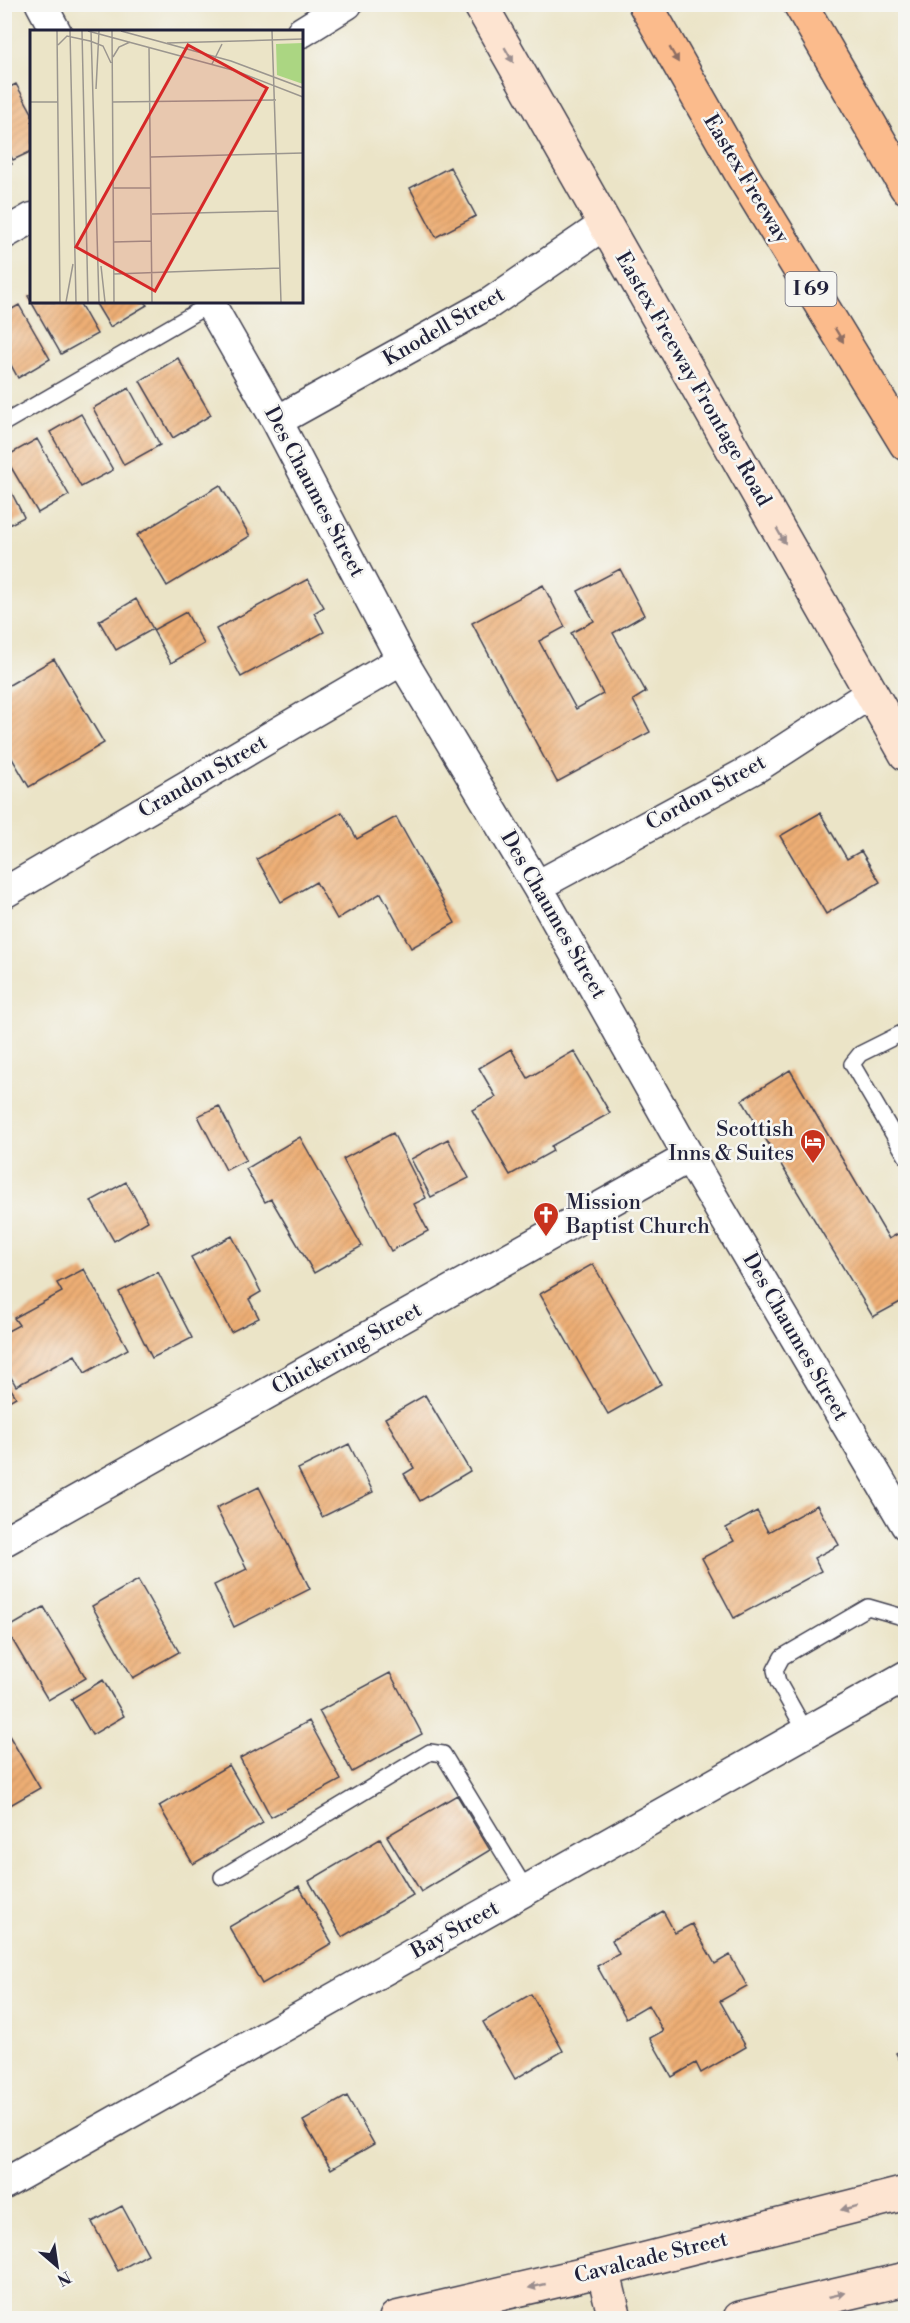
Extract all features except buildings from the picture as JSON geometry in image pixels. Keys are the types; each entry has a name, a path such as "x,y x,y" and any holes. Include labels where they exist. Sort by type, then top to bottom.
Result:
{"highway":[{"name":"Eastex Freeway","path":"645,4 744,178 906,444"},
{"path":"800,4 906,188"}],"main road":[{"name":"Eastex Freeway Frontage Road","path":"480,4 906,754"},
{"name":"Cavalcade Street","path":"396,2319 603,2270 906,2193"},
{"path":"603,2270 615,2319"},
{"path":"740,2319 906,2279"}],"street":[{"path":"41,4 55,30"},
{"path":"303,31 347,4"},
{"path":"4,234 30,219"},
{"name":"Knodell Street","path":"277,421 490,303 605,224"},
{"name":"Des Chaumes Street","path":"209,303 277,421 402,660 537,886 689,1156 906,1525"},
{"name":"Crandon Street","path":"4,893 402,660"},
{"name":"Cordon Street","path":"537,886 757,767 871,693"},
{"name":"Chickering Street","path":"4,1541 689,1156"},
{"name":"Bay Street","path":"4,2184 906,1676"}],"lane":[{"path":"4,423 209,303"},
{"path":"906,1030 860,1054 852,1064 906,1156"},
{"path":"806,1732 778,1682 775,1670 782,1657 868,1607 906,1618"},
{"path":"222,1877 430,1752 443,1754 526,1890"}],"place":[{"name":"Scottish Inns & Suites","path":"813,1165"},
{"name":"Mission Baptist Church","path":"546,1238"}]}
